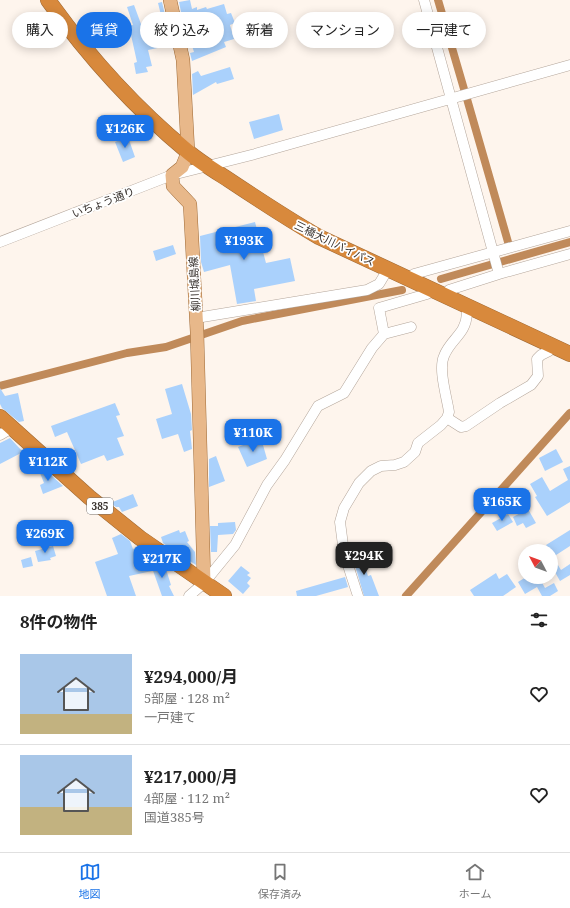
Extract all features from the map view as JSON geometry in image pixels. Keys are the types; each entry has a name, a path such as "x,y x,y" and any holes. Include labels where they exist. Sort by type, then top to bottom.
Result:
{"highway":[{"name":"三橋大川バイパス","path":"48,0 79,42 111,79 150,118 188,152 208,166 291,221 319,237 570,354"},
{"name":"385","path":"0,417 6,432 140,538 214,590"}],"main road":[{"path":"170,0 183,60 188,152 182,167 172,175"},
{"name":"柳川城島線","path":"172,175 175,190 188,200 190,204 197,337 214,590"}],"street":[{"path":"424,0 496,262"},
{"name":"いちょう通り","path":"0,242 172,175 450,99 570,64"},
{"path":"449,290 496,262 570,231"},
{"path":"414,274 496,262 570,254"},
{"path":"196,318 367,290 379,284 388,269"},
{"path":"384,334 379,308 427,294"},
{"path":"358,596 343,546 340,522 344,508 359,483 371,471 381,466 395,465 404,462 414,452 418,443 447,418 449,412 442,366 443,357 447,349 467,324 468,313"},
{"path":"189,596 214,590 254,508 285,460 312,413 318,406 344,393 372,348 384,334 411,327"},
{"path":"447,418 461,426 466,426 500,403 531,385 538,376 537,359 549,351"}],"building":[{"path":"190,0 192,9 197,7 197,10 224,4 227,14 231,13 232,16 232,24 230,25 232,40 224,42 224,12 181,12 179,2"},
{"path":"162,2 164,12 160,12 158,3"},
{"path":"134,5 140,21 140,48 158,48 148,50 152,66 146,67 148,72 136,74 134,63 137,62 132,40 132,12 129,12 127,7"},
{"path":"193,48 224,48 192,61 190,53 194,52"},
{"path":"230,67 234,79 217,84 216,82 193,95 192,74 198,71 201,76"},
{"path":"279,114 283,130 254,139 249,122"},
{"path":"128,137 135,157 123,162 115,142"},
{"path":"255,222 266,263 290,258 295,281 254,289 256,301 237,304 230,265 204,272 201,262 200,236"},
{"path":"173,245 176,254 156,261 153,251"},
{"path":"182,384 191,414 192,430 190,431 192,449 184,452 178,434 162,439 156,419 172,414 165,389"},
{"path":"0,388 5,396 18,393 24,421 19,422 2,408 0,404"},
{"path":"115,403 120,415 116,416 124,436 117,438 124,455 107,461 104,455 81,464 67,432 55,437 51,426"},
{"path":"10,438 23,452 0,464 0,443"},
{"path":"261,438 267,459 247,467 238,447"},
{"path":"556,449 563,462 545,471 539,458"},
{"path":"216,456 225,481 209,487 209,459"},
{"path":"570,466 570,502 547,516 535,497 537,496 530,484 542,477 550,491 568,480 563,469"},
{"path":"42,467 63,486 43,494 40,485 44,483 38,468"},
{"path":"133,494 138,506 122,512 119,507 116,507 110,503"},
{"path":"528,509 536,523 526,528 523,523 517,526 513,517"},
{"path":"508,514 513,522 497,531 492,523"},
{"path":"235,522 236,530 233,534 218,535 217,552 211,552 210,526 218,526 218,523"},
{"path":"179,530 180,533 185,531 189,541 187,542 195,552 196,565 176,552 172,547 170,548 163,543 161,537"},
{"path":"570,530 570,546 558,554 558,544 548,544"},
{"path":"121,534 130,541 133,549 137,547 146,553 152,571 129,576 136,596 107,596 95,562 118,554 112,538"},
{"path":"53,546 56,556 50,558 51,560 38,562 35,551"},
{"path":"359,549 368,576 371,575 379,596 364,596 351,552"},
{"path":"31,557 33,566 23,568 21,560"},
{"path":"159,562 165,566 171,585 169,586 174,596 162,596 151,565"},
{"path":"570,564 570,575 560,581 558,577 558,565 561,570"},
{"path":"241,566 250,573 247,575 251,578 247,583 250,586 243,594 228,581"},
{"path":"496,573 499,579 507,574 516,587 503,596 474,596 470,590"},
{"path":"345,577 348,587 316,596 297,596 296,591"},
{"path":"519,584 543,584 545,588 554,584 558,591 550,596 542,596 537,587 525,594"}],"waterway":[{"path":"438,0 464,89"},
{"path":"467,99 508,242"},
{"path":"441,279 570,242"},
{"path":"0,386 127,353 166,347 242,321 402,290"},
{"path":"406,596 570,413"}]}
